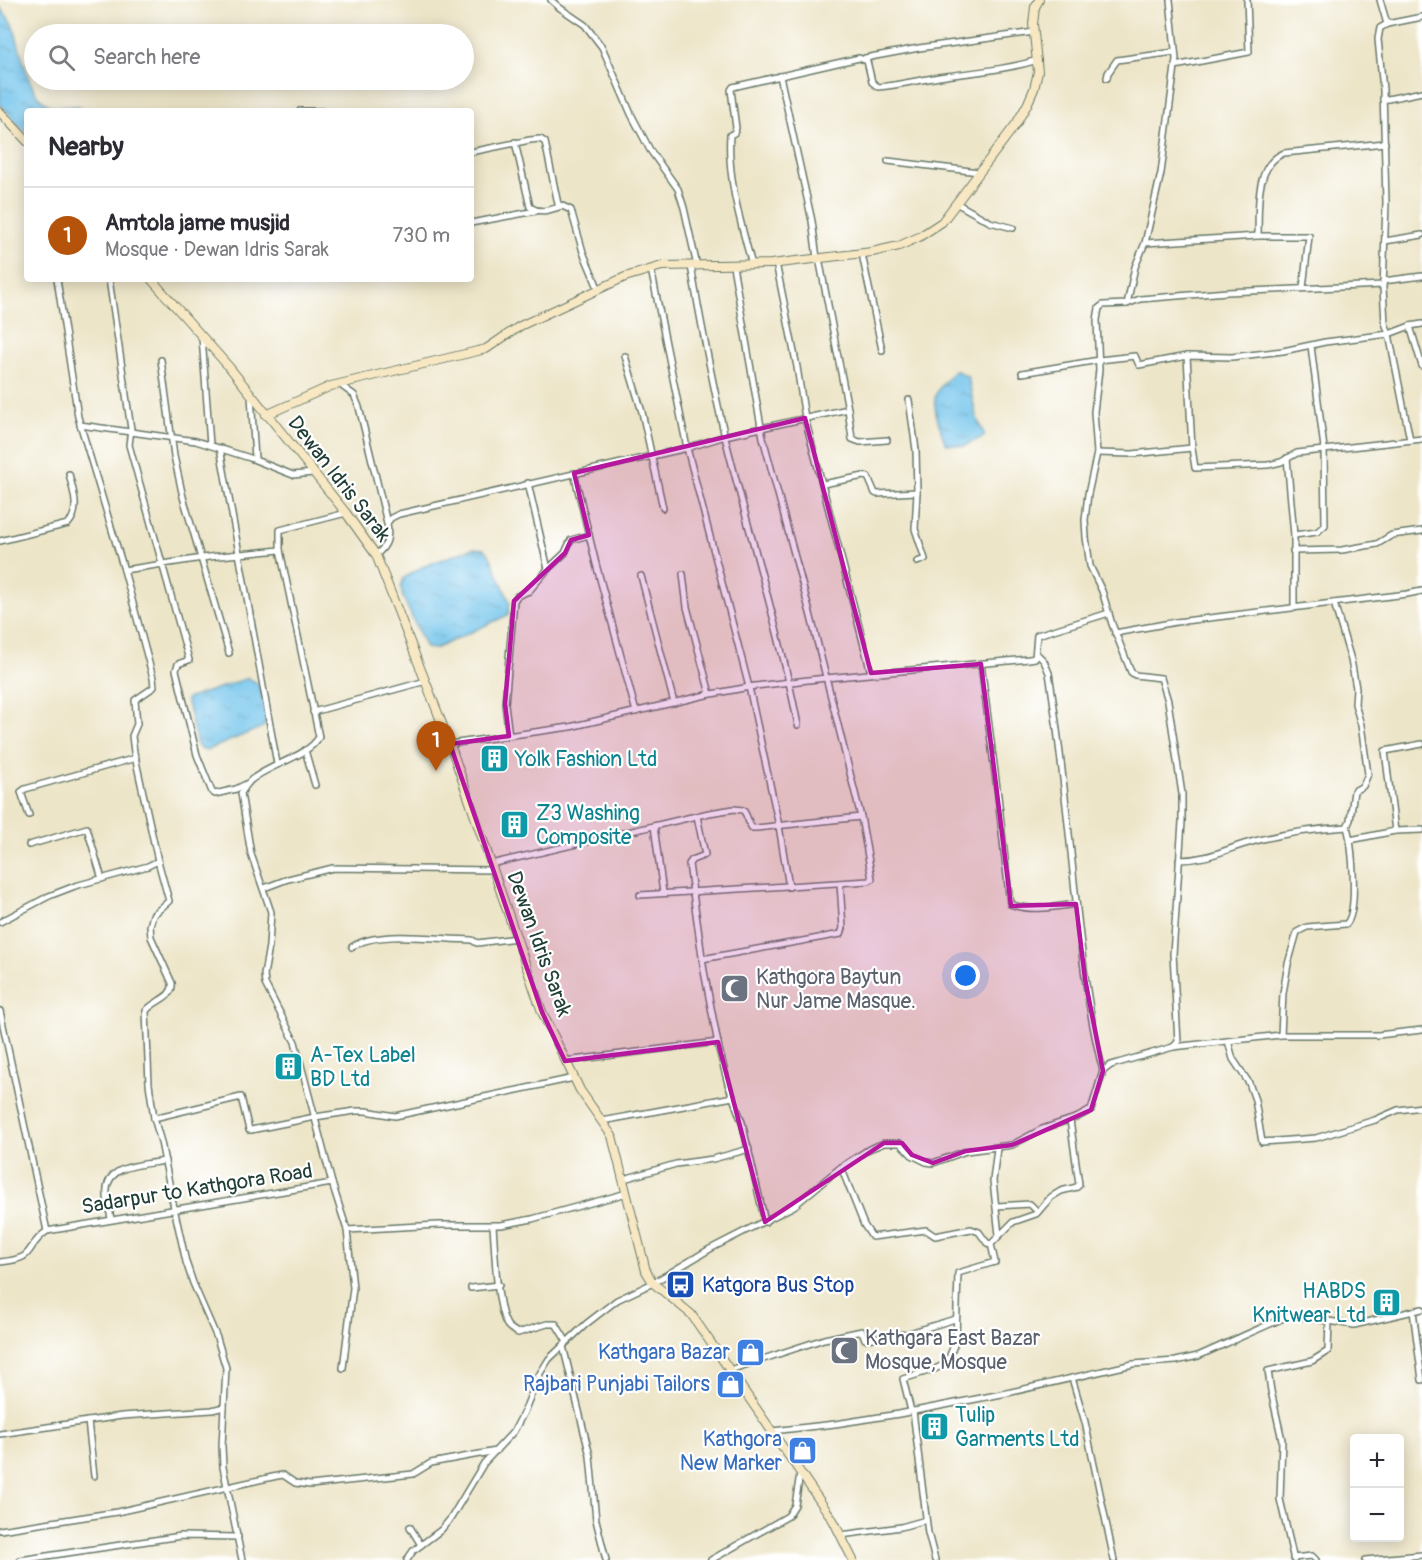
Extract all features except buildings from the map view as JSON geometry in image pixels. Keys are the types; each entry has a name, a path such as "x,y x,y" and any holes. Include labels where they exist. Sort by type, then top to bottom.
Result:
{"main road":[{"path":"266,415 339,384 486,350 520,326 625,277 662,266 752,265 862,254 899,246 920,237 942,222 1016,124 1027,105 1034,89 1038,60 1034,32 1035,7 1039,0"},
{"path":"0,112 24,138"},
{"name":"Dewan Idris Sarak","path":"153,282 251,396 346,513 376,555 450,744 542,1012 574,1078 612,1136 646,1271 653,1283 691,1314 833,1520 853,1560"}],"street":[{"path":"551,0 585,25 602,47 631,114 650,150 678,189 684,208 694,266 701,323 725,436 789,682 798,726"},
{"path":"1126,304 1135,267 1145,243 1161,173 1175,66 1170,0"},
{"path":"1175,66 1249,52 1247,0"},
{"path":"1380,0 1387,24"},
{"path":"1410,440 1385,323 1383,283 1385,143 1382,61 1378,39 1380,28 1387,24 1422,16"},
{"path":"752,265 735,195 729,147 730,135 736,128 730,90 733,87 919,48 1034,32"},
{"path":"1107,78 1107,73 1117,60 1175,52"},
{"path":"865,58 872,82 878,87 1014,67 1038,60"},
{"path":"780,76 812,221 852,439 860,442 887,440"},
{"path":"1383,99 1422,92"},
{"path":"474,151 514,142 540,139 545,142 558,204 571,210 583,252 599,290"},
{"path":"514,142 530,207 536,211"},
{"path":"1258,236 1262,180 1271,161 1284,153 1385,143"},
{"path":"888,160 979,172"},
{"path":"956,203 990,222 1013,228"},
{"path":"474,222 547,211 562,206"},
{"path":"1385,241 1422,235"},
{"path":"1145,243 1258,236 1309,236 1304,288"},
{"path":"862,254 882,350"},
{"path":"776,263 805,418 871,673"},
{"path":"640,895 789,887 872,879 861,817 762,429 733,266"},
{"path":"651,269 687,448 749,687 779,826 789,887"},
{"path":"1173,1047 1178,1042 1173,954 1182,794 1168,701 1163,681 1157,676 1140,676 1131,672 1115,633 1102,591 1090,566 1086,537 1088,494 1097,453 1094,412 1099,360 1097,320 1099,308 1103,305 1126,304 1140,299 1383,283 1422,276"},
{"path":"57,282 80,425 124,570 151,667 154,687 135,700 137,724 132,736 158,861 169,902 153,915 150,931 173,989 170,994 146,1011 148,1075 154,1118 186,1262 218,1338 226,1368 223,1467 242,1560"},
{"path":"109,282 131,433 129,445 189,660 176,666 176,677 197,756 214,794 238,791 277,764 316,743 319,737 280,550 280,530 346,513"},
{"path":"1022,373 1135,356 1139,365 1187,356 1232,357 1389,334 1422,324"},
{"path":"1410,326 1422,366"},
{"path":"202,337 210,445"},
{"path":"1293,535 1317,532 1325,525 1324,448 1311,346"},
{"path":"625,356 653,456 663,508"},
{"path":"1187,356 1192,448 1196,468 1268,465 1297,453 1324,448 1422,439"},
{"path":"161,360 171,437 183,496 229,653"},
{"path":"339,384 354,395 359,406 387,523 389,538 384,548 376,555"},
{"path":"251,396 255,459"},
{"path":"909,400 916,450 915,529 925,559 916,562"},
{"path":"387,523 399,514 687,448 725,436 848,408"},
{"path":"80,425 171,437 210,445 255,459 293,475 313,472"},
{"path":"220,448 277,764"},
{"path":"1097,453 1132,454 1192,448"},
{"path":"1287,458 1293,535 1294,608"},
{"path":"574,473 636,712"},
{"path":"0,541 68,524 74,518 76,509 69,474"},
{"path":"823,484 864,476 868,477 877,494 917,492"},
{"path":"528,483 548,569"},
{"path":"1293,551 1342,550 1377,544 1392,535 1422,531"},
{"path":"509,736 505,704 514,601 517,596 529,591 565,554 571,540 589,536"},
{"path":"124,570 162,563 280,550"},
{"path":"683,574 687,607 710,694"},
{"path":"641,576 674,703"},
{"path":"1115,633 1176,622 1422,591"},
{"path":"1281,1035 1283,993 1297,932 1307,927 1346,924 1350,920 1352,908 1350,840 1347,828 1354,791 1363,786 1368,774 1361,724 1355,704 1356,688 1351,660 1334,603"},
{"path":"1104,1071 1094,1034 1084,979 1062,765 1049,673 1044,661 1037,654 1036,642 1037,635 1108,613"},
{"path":"450,744 570,727 749,687 1029,659 1035,658 1037,654"},
{"path":"981,664 1010,904 1032,908 1077,904"},
{"path":"313,712 426,681"},
{"path":"1395,831 1385,751 1422,744"},
{"path":"305,750 315,785"},
{"path":"29,815 21,792 25,789 136,758"},
{"path":"238,791 251,854 271,912 265,984 295,1042 332,1183"},
{"path":"264,888 288,879 333,868 492,867 654,826 739,809 746,813 752,828 861,817"},
{"path":"697,816 705,855 692,860 690,864 702,959 718,1042 742,1122 765,1222"},
{"path":"654,826 663,893"},
{"path":"29,845 87,828 102,879"},
{"path":"1179,860 1215,856 1254,841 1320,829 1347,828"},
{"path":"1350,840 1395,831 1422,830"},
{"path":"0,922 49,896 158,861"},
{"path":"702,959 841,934 843,928 840,883"},
{"path":"352,947 360,941 384,937 472,940 477,943 517,938"},
{"path":"0,1011 47,1231 33,1244 28,1255 19,1260 0,1262"},
{"path":"407,1560 446,1523 480,1468 514,1431 539,1375 549,1359 586,1324 617,1300 653,1283 710,1249 794,1206 841,1167 869,1149 884,1143 902,1143 912,1155 930,1163 966,1151 1012,1145 1042,1129 1070,1120 1090,1110 1104,1071 1111,1065 1173,1047 1281,1035 1378,1035 1422,1029"},
{"path":"1228,1041 1233,1059 1249,1083 1255,1100 1262,1142 1316,1138 1375,1120 1398,1110 1422,1107"},
{"path":"565,1061 718,1042"},
{"path":"154,1118 241,1097 249,1130 315,1117 366,1111 395,1116 574,1078"},
{"path":"602,1121 733,1097"},
{"path":"991,1244 1013,1222 1038,1212 1052,1197 1061,1191 1077,1187 1079,1184 1070,1120"},
{"path":"997,1148 993,1181 999,1235"},
{"path":"624,1179 676,1164 714,1159 749,1149"},
{"path":"111,1219 106,1193 110,1177 117,1170 165,1161"},
{"path":"841,1167 864,1225 872,1238 926,1230 935,1236 971,1229 979,1232 987,1243 991,1244"},
{"name":"Sadarpur to Kathgora Road","path":"47,1231 332,1183 347,1230 353,1288 343,1368"},
{"path":"347,1230 438,1224 493,1226 532,1220 627,1193"},
{"path":"997,1206 1030,1204 1038,1212"},
{"path":"493,1226 501,1303 506,1324 512,1331 518,1333 547,1324 556,1324 565,1344 590,1456 596,1520 606,1560"},
{"path":"935,1560 926,1520 912,1411 903,1379 936,1369 947,1363 956,1340 958,1273 995,1262 991,1244"},
{"path":"471,1288 499,1285"},
{"path":"772,1431 835,1424 912,1411 1007,1393 1133,1364 1176,1361 1198,1356 1290,1315 1354,1325 1422,1309"},
{"path":"1413,1311 1422,1380"},
{"path":"730,1370 831,1338 862,1331 866,1339 906,1334 955,1319"},
{"path":"1316,1560 1312,1556 1293,1559 1280,1499 1282,1440 1270,1391 1268,1371 1312,1361 1328,1351 1329,1321"},
{"path":"1072,1378 1085,1422 1114,1560"},
{"path":"0,1434 88,1421 224,1407"},
{"path":"88,1421 94,1476"},
{"path":"0,1530 117,1512 283,1475 295,1483 310,1485 413,1474 431,1463 497,1450"},
{"path":"711,1560 788,1516 795,1505 801,1472"},
{"path":"841,1535 901,1527 926,1520"},
{"path":"410,1527 421,1545"},
{"path":"20,1560 181,1536 238,1537"},
{"path":"1365,1560 1422,1555"}],"highlighted area":[{"path":"805,418 871,673 981,664 1011,906 1076,904 1085,979 1103,1071 1091,1110 1012,1145 966,1151 933,1163 912,1155 902,1143 884,1143 765,1222 718,1042 565,1061 542,1012 450,744 509,736 505,704 514,601 565,553 571,540 589,535 574,473"}],"water":[{"path":"0,7 9,18 16,35 24,63 24,90 34,90 42,100 53,107 78,106 80,108 24,108 24,131 0,104"},
{"path":"955,370 968,377 976,416 985,436 964,446 946,444 935,404 937,392"},
{"path":"473,548 484,549 489,554 510,602 508,615 434,649 426,648 402,595 401,587 404,578 422,567"},
{"path":"248,678 259,684 265,707 266,723 263,727 208,750 200,749 197,745 186,699"}],"place":[{"name":"Yolk Fashion Ltd","path":"494,759"},
{"name":"Amtola jame musjid","path":"436,771"},
{"name":"Z3 Washing Composite","path":"515,825"},
{"name":"Kathgora Baytun Nur Jame Masque.","path":"735,989"},
{"name":"A-Tex Label BD Ltd","path":"289,1067"},
{"name":"Katgora Bus Stop","path":"681,1285"},
{"name":"HABDS Knitwear Ltd","path":"1387,1303"},
{"name":"Kathgara East Bazar Mosque, Mosque","path":"844,1350"},
{"name":"Kathgara Bazar","path":"751,1352"},
{"name":"Rajbari Punjabi Tailors","path":"731,1384"},
{"name":"Tulip Garments Ltd","path":"934,1427"},
{"name":"Kathgora New Marker","path":"803,1451"}]}
